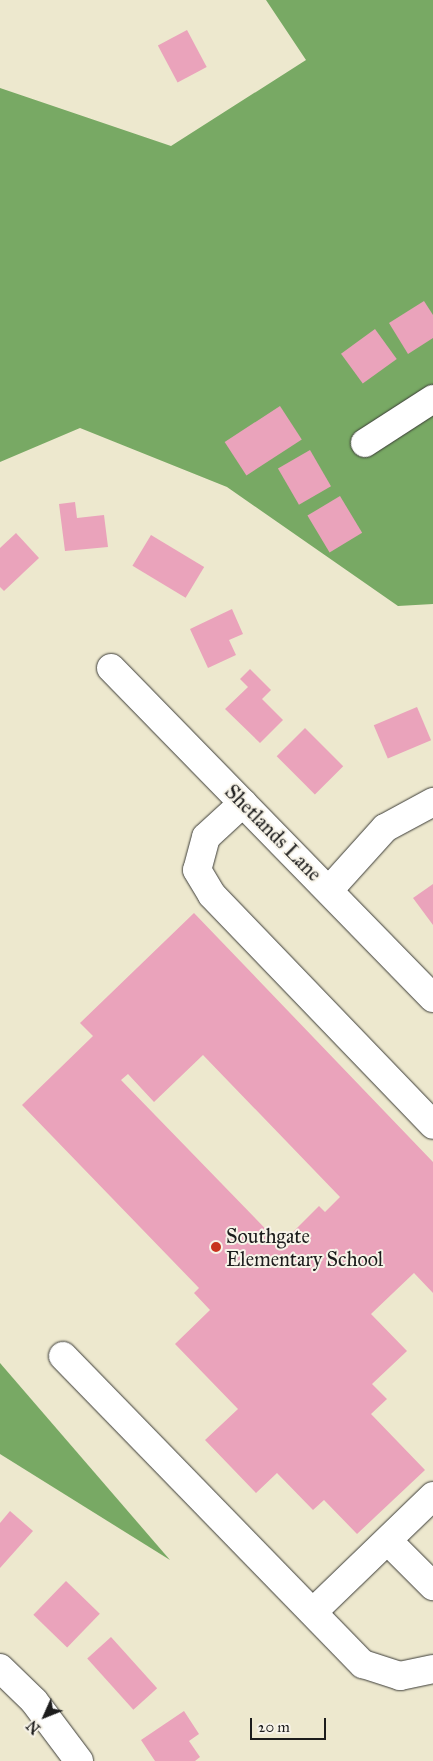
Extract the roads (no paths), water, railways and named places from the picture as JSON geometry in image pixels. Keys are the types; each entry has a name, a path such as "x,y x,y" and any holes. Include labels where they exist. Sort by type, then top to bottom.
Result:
{"street":[{"path":"366,443 433,399"},
{"name":"Shetlands Lane","path":"111,668 330,889 433,998"},
{"path":"330,889 385,828 433,802"},
{"path":"243,803 206,837 196,870 212,895 433,1125"},
{"path":"63,1356 363,1664 400,1676 433,1669"},
{"path":"313,1612 433,1496"},
{"path":"388,1541 433,1586"},
{"path":"0,1668 34,1701 79,1761"}],"place":[{"name":"Southgate Elementary School","path":"216,1247"}]}
